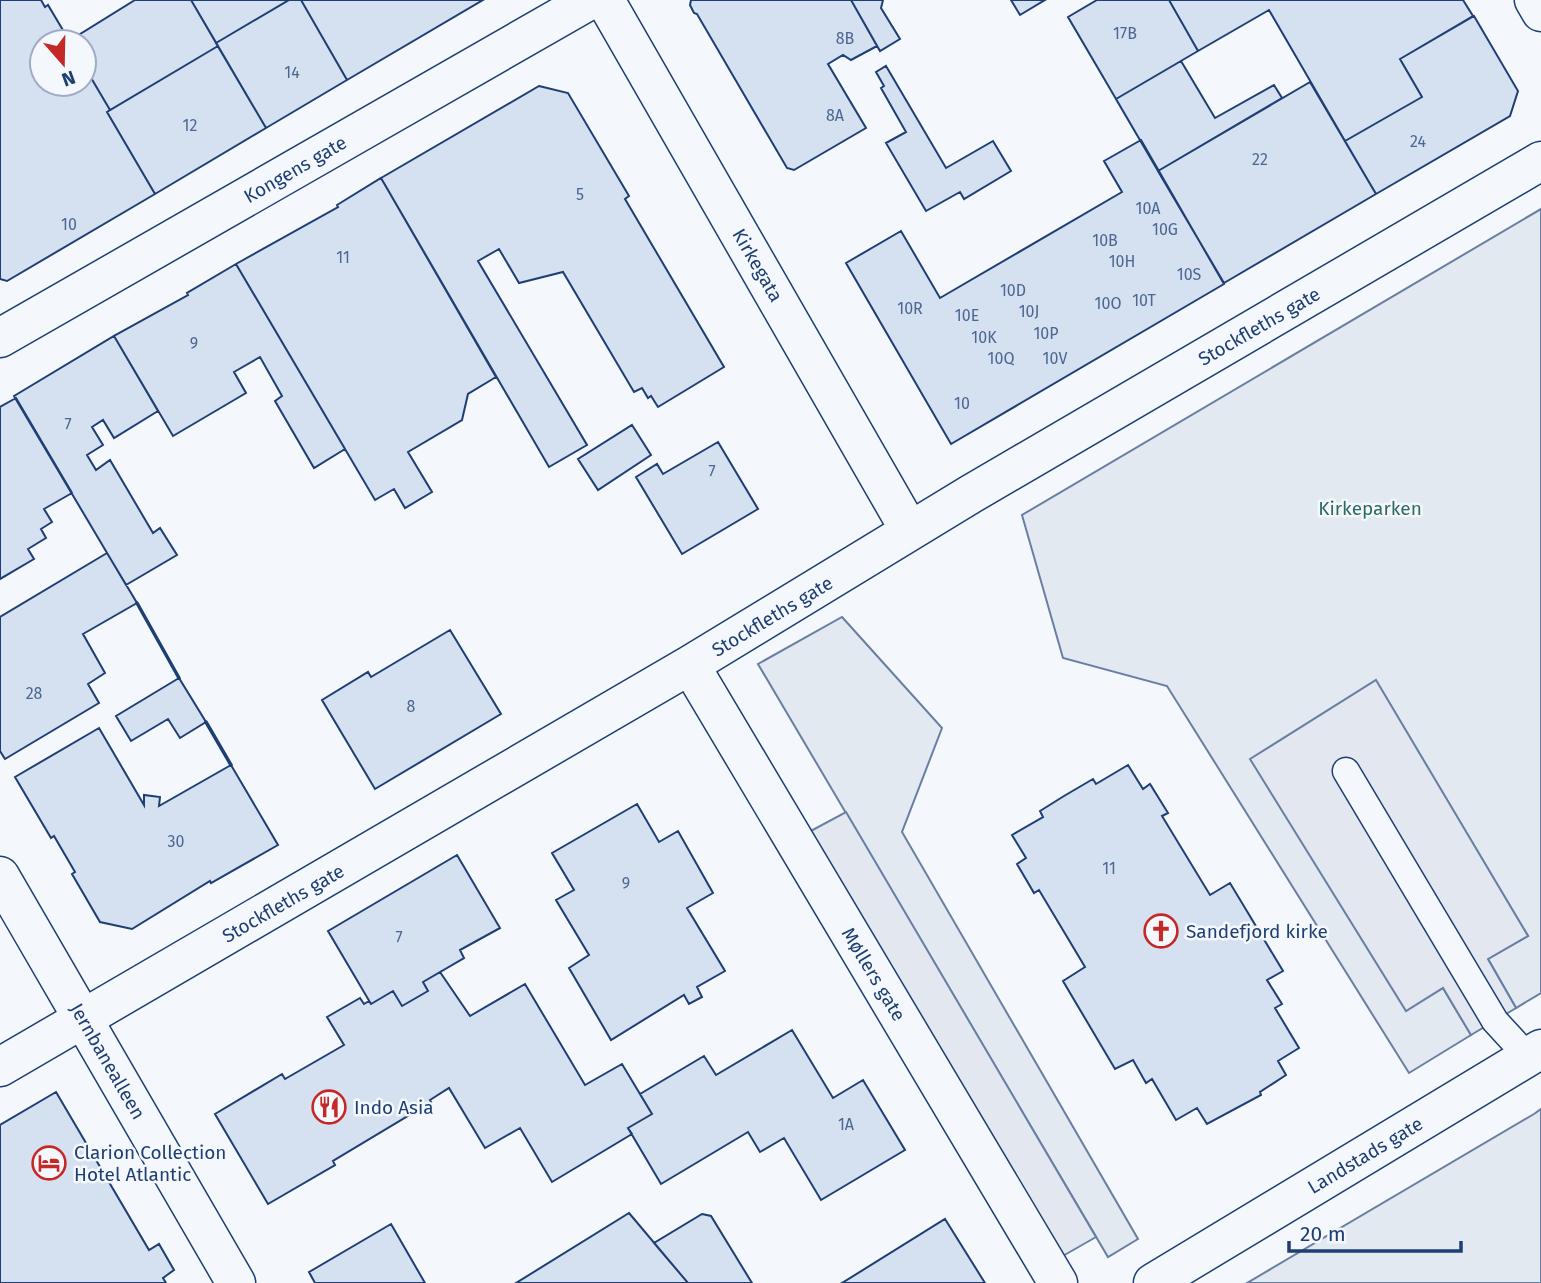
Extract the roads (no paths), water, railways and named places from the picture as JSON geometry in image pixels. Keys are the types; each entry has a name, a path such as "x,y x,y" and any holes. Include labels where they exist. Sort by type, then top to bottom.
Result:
{"street":[{"name":"Kongens gate","path":"0,338 590,0"},
{"name":"Kirkegata","path":"605,0 911,531"},
{"path":"1534,0 1541,12"},
{"name":"Stockfleths gate","path":"0,1067 690,665 911,531 1541,161"},
{"name":"Møllers gate","path":"690,665 1058,1283"},
{"name":"Jernbanealleen","path":"0,876 236,1283"},
{"name":"Landstads gate","path":"1153,1283 1537,1060"}],"lane":[{"path":"1346,771 1495,1021 1537,1060"}],"place":[{"name":"Sandefjord kirke","path":"1161,931"},
{"name":"Indo Asia","path":"329,1107"},
{"name":"Clarion Collection Hotel Atlantic","path":"49,1163"}],"park label":[{"name":"Kirkeparken","path":"1370,508"}]}
